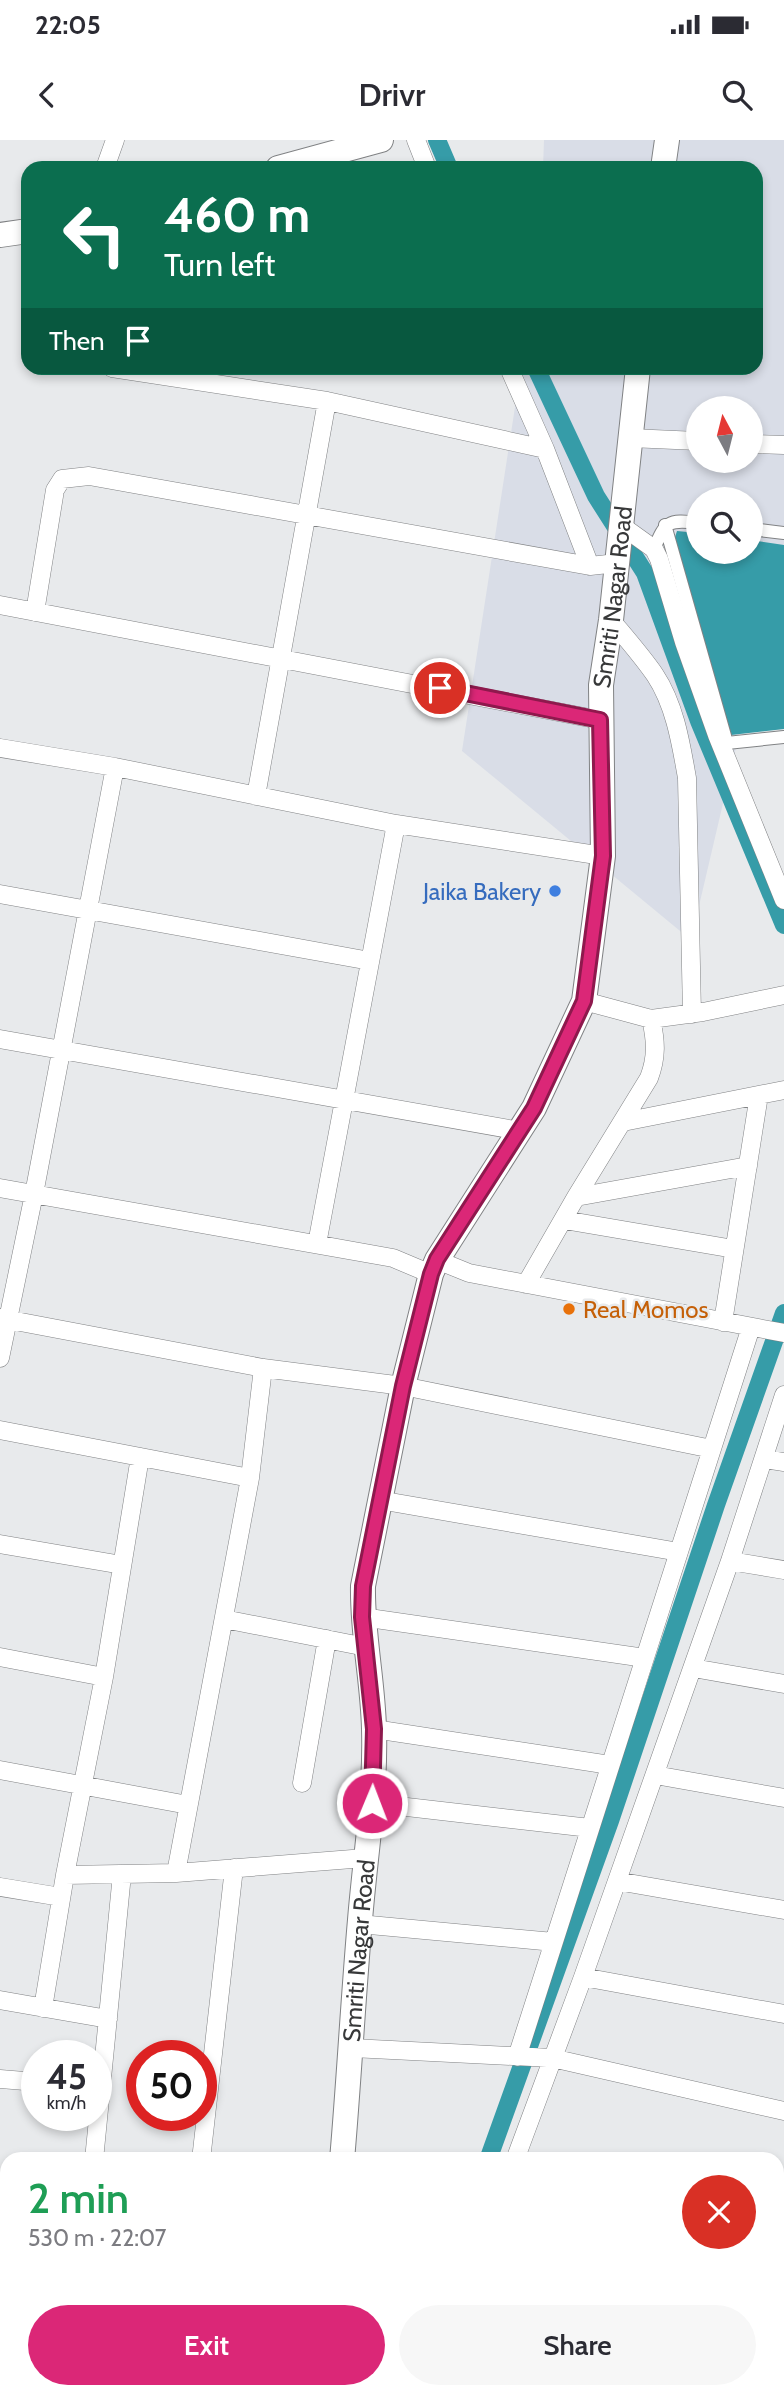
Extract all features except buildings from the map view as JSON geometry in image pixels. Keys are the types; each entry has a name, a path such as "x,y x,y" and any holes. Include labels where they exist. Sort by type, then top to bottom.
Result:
{"main road":[{"path":"304,161 381,140"},
{"path":"664,161 666,140"},
{"path":"0,235 21,232"},
{"name":"Smriti Nagar Road","path":"343,2152 359,1924 372,1803 374,1729 362,1617 363,1586 403,1386 434,1267 534,1108 584,1001 603,856 601,684 611,620 637,375"}],"street":[{"path":"108,161 115,140"},
{"path":"416,140 424,161"},
{"path":"158,375 327,401 545,449"},
{"path":"512,375 545,449 590,566"},
{"path":"256,796 327,401"},
{"path":"630,438 686,440"},
{"path":"763,444 784,445"},
{"path":"35,612 55,490 62,479 89,476 590,566 617,563"},
{"path":"654,550 665,525 672,522 686,523"},
{"path":"665,525 727,743 784,737"},
{"path":"622,526 654,550 659,559 684,642 717,735 784,900"},
{"path":"763,530 784,533"},
{"path":"0,605 600,720"},
{"path":"611,620 656,677 681,744 687,778 692,1014"},
{"path":"0,748 115,767 396,824 603,856"},
{"path":"0,1358 4,1318 34,1194 115,767"},
{"path":"317,1244 396,824"},
{"path":"0,894 370,961"},
{"path":"584,1001 651,1019 692,1014 784,995"},
{"path":"526,1284 649,1078 655,1062 656,1041 651,1019"},
{"path":"0,1039 520,1131"},
{"path":"623,1122 784,1090"},
{"path":"723,1322 759,1095"},
{"path":"576,1197 748,1166"},
{"path":"0,1188 393,1258 784,1334"},
{"path":"564,1220 734,1249"},
{"path":"4,1318 263,1368 403,1386 712,1449"},
{"path":"517,2057 751,1327"},
{"path":"176,1872 250,1478 263,1368"},
{"path":"524,2152 552,2059 693,1668 765,1459 784,1395"},
{"path":"0,1430 250,1478"},
{"path":"43,2008 65,1875 104,1677 140,1457"},
{"path":"765,1459 784,1462"},
{"path":"379,1500 679,1552"},
{"path":"0,1544 122,1565"},
{"path":"730,1561 784,1570"},
{"path":"362,1617 645,1658"},
{"path":"223,1619 366,1647"},
{"path":"302,1783 327,1639"},
{"path":"0,1657 104,1677"},
{"path":"693,1668 784,1684"},
{"path":"374,1729 610,1765"},
{"path":"0,1770 188,1805"},
{"path":"655,1775 784,1798"},
{"path":"372,1803 590,1828"},
{"path":"65,1875 176,1872 365,1858"},
{"path":"202,2152 234,1868"},
{"path":"105,2040 122,1874"},
{"path":"617,1881 784,1910"},
{"path":"0,1887 61,1897"},
{"path":"359,1924 554,1941"},
{"path":"583,1977 784,2014"},
{"path":"0,2000 108,2020"},
{"path":"352,2048 552,2059 784,2111"},
{"path":"0,2079 21,2081"},
{"path":"95,2152 96,2131"}],"shaded area":[{"path":"544,140 784,140 784,543 691,940 462,751 520,375 763,375 763,161 543,161"}],"water":[{"path":"677,531 686,532 686,564 763,564 763,542 784,545 784,729 731,735 674,540"}],"waterway":[{"path":"437,140 446,161"},
{"path":"539,375 596,496 645,573 699,721 784,925"},
{"path":"491,2152 610,1821 716,1505 784,1313"}],"place":[{"name":"Jaika Bakery","path":"555,891"},
{"name":"Real Momos","path":"569,1309"}],"route":[{"path":"372,1803 374,1729 362,1617 363,1586 403,1386 437,1259 534,1108 584,1001 603,856 600,720 440,688"}]}
